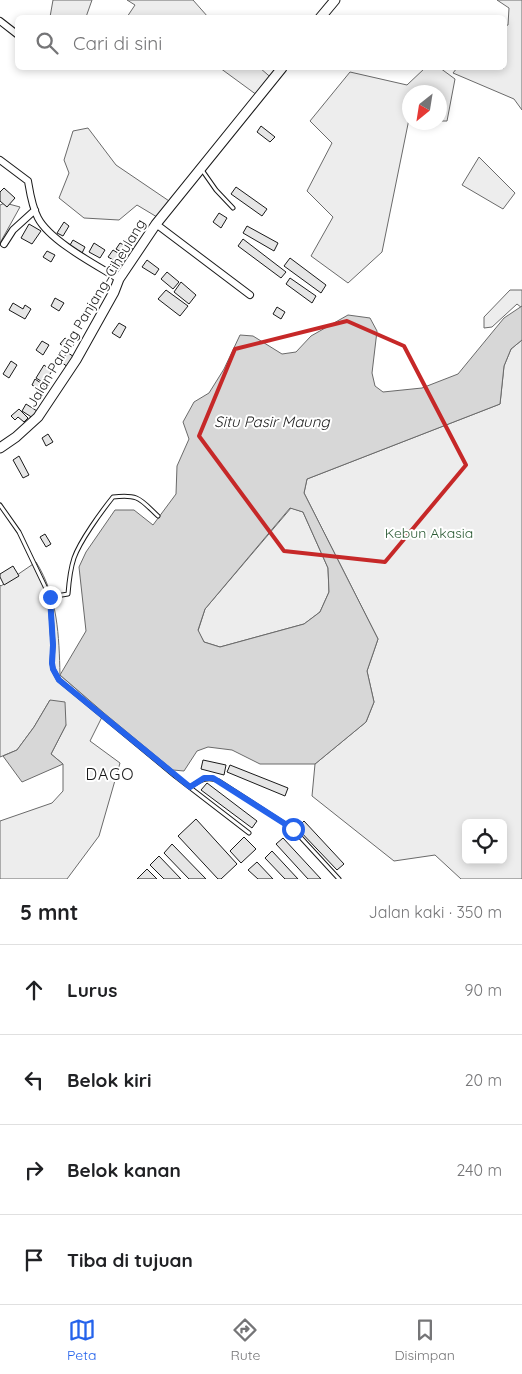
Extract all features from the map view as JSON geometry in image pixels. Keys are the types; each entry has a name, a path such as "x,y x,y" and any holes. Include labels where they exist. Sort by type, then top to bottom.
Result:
{"street":[{"path":"322,15 335,0"},
{"path":"0,21 15,33"},
{"name":"Jalan Parung Panjang–Ciheulang","path":"0,448 16,437 38,417 56,393 81,352 114,292 119,279 156,224 280,70"},
{"path":"1,162 28,181 35,210 44,227 60,241 119,279"},
{"path":"4,244 12,230 35,210"},
{"path":"156,224 250,295"}],"lane":[{"path":"201,168 216,190 234,208"},
{"path":"50,597 68,594 69,576 75,556 102,510 113,497 137,497 158,516"},
{"path":"0,504 19,532 50,597 53,645 52,663 59,680 190,787 249,832"},
{"path":"190,787 204,778 213,778 219,781 293,829 339,879"}],"highlighted area":[{"path":"347,321 404,346 466,465 385,562 284,551 199,436 235,349"}],"green space":[{"path":"53,0 92,0 87,15 50,15"},
{"path":"127,0 193,0 206,15 128,15 135,5"},
{"path":"497,0 522,0 522,110 514,99 453,73 455,70 507,70 509,8"},
{"path":"223,70 262,70 275,81 261,98"},
{"path":"423,70 443,70 455,79 447,121 447,85 407,85"},
{"path":"350,72 407,85 402,85 402,130 407,130 382,252 348,283 311,256 333,217 307,191 332,143 310,121"},
{"path":"88,128 116,165 175,205 162,220 137,205 119,220 84,218 59,198 69,173 64,160 73,131"},
{"path":"479,157 515,193 503,209 462,185"},
{"path":"5,203 20,207 0,243 0,205"},
{"path":"510,290 522,290 522,308 517,304 492,327 484,328 484,317"},
{"name":"Kebun Akasia","path":"522,340 522,879 461,879 435,855 394,861 312,796 315,764 366,722 374,702 367,671 378,639 304,493 307,479 500,404 504,366 511,349"},
{"path":"291,508 303,512 328,568 329,592 320,612 304,624 220,647 204,642 198,631 205,609"},
{"path":"36,562 49,589 56,617 60,675 104,713 90,741 120,763 99,836 67,879 0,879 0,821 52,803 63,791 63,764 51,754 66,725 50,700 34,727 17,750 0,757 0,585"}],"water":[{"name":"Situ Pasir Maung","path":"522,306 522,340 511,349 504,366 500,404 307,479 304,493 378,639 367,671 374,702 366,722 315,764 260,764 232,750 208,747 197,751 184,771 173,770 60,675 86,631 79,567 86,552 115,510 134,510 153,525 176,494 177,466 189,439 183,422 194,402 209,393 224,369 240,335 253,336 282,354 296,352 311,336 348,315 370,318 377,331 372,373 375,386 383,392 422,388 458,374 504,318","holes":["290,508 303,512 328,568 329,592 320,612 304,624 220,647 204,642 198,630 205,609"]},
{"path":"50,700 65,702 66,725 51,754 63,764 22,782 3,756 17,750 34,727"}],"building":[{"path":"261,126 275,137 270,142 257,132"},
{"path":"236,187 267,209 262,216 231,194"},
{"path":"4,188 15,198 7,207 0,201 0,192"},
{"path":"219,213 227,218 221,228 213,222"},
{"path":"64,222 69,226 63,236 57,233"},
{"path":"29,224 41,231 32,244 21,238"},
{"path":"247,226 278,243 274,251 243,233"},
{"path":"128,238 138,244 134,250 125,244"},
{"path":"243,239 286,272 281,278 238,246"},
{"path":"73,240 85,247 82,253 70,245"},
{"path":"94,243 105,250 100,258 89,252"},
{"path":"120,243 129,248 125,254 116,249"},
{"path":"113,250 126,258 122,265 108,257"},
{"path":"47,251 55,255 51,262 43,257"},
{"path":"290,258 326,285 321,293 284,266"},
{"path":"147,260 159,269 155,275 142,267"},
{"path":"167,272 179,282 173,289 161,279"},
{"path":"290,278 316,296 312,303 286,284"},
{"path":"181,282 196,295 189,304 174,292"},
{"path":"166,290 188,306 180,316 158,299"},
{"path":"55,298 64,303 59,311 51,306"},
{"path":"13,303 23,309 25,305 31,309 25,319 9,310"},
{"path":"277,307 285,312 281,319 273,314"},
{"path":"119,323 126,327 120,338 112,333"},
{"path":"65,338 74,344 70,350 60,344"},
{"path":"42,341 49,345 43,355 36,350"},
{"path":"67,352 74,357 68,367 61,362"},
{"path":"11,361 17,365 9,378 3,374"},
{"path":"44,365 52,371 44,383 36,378"},
{"path":"35,379 45,386 42,391 32,385"},
{"path":"26,404 37,411 33,418 22,411"},
{"path":"19,409 28,418 24,422 18,417 15,420 11,416"},
{"path":"48,434 53,442 46,446 42,438"},
{"path":"19,456 29,475 23,478 13,460"},
{"path":"45,534 51,544 46,547 40,537"},
{"path":"13,566 19,576 4,585 0,574"},
{"path":"203,760 226,765 224,775 201,769"},
{"path":"230,765 288,788 285,796 227,772"},
{"path":"207,783 257,821 252,828 201,790"},
{"path":"196,819 237,864 221,879 218,879 178,836"},
{"path":"304,821 344,864 337,870 297,828"},
{"path":"244,837 256,849 241,863 230,851"},
{"path":"283,838 321,879 308,879 276,844"},
{"path":"172,844 206,879 189,879 164,853"},
{"path":"272,851 298,879 285,879 265,858"},
{"path":"159,856 181,879 164,879 150,865"},
{"path":"257,862 273,879 258,879 248,870"},
{"path":"147,869 157,879 137,879"}],"district":[{"name":"DAGO","path":"110,774"}],"route":[{"path":"50,597 53,645 52,663 59,680 190,787 204,778 213,778 293,829"}]}
